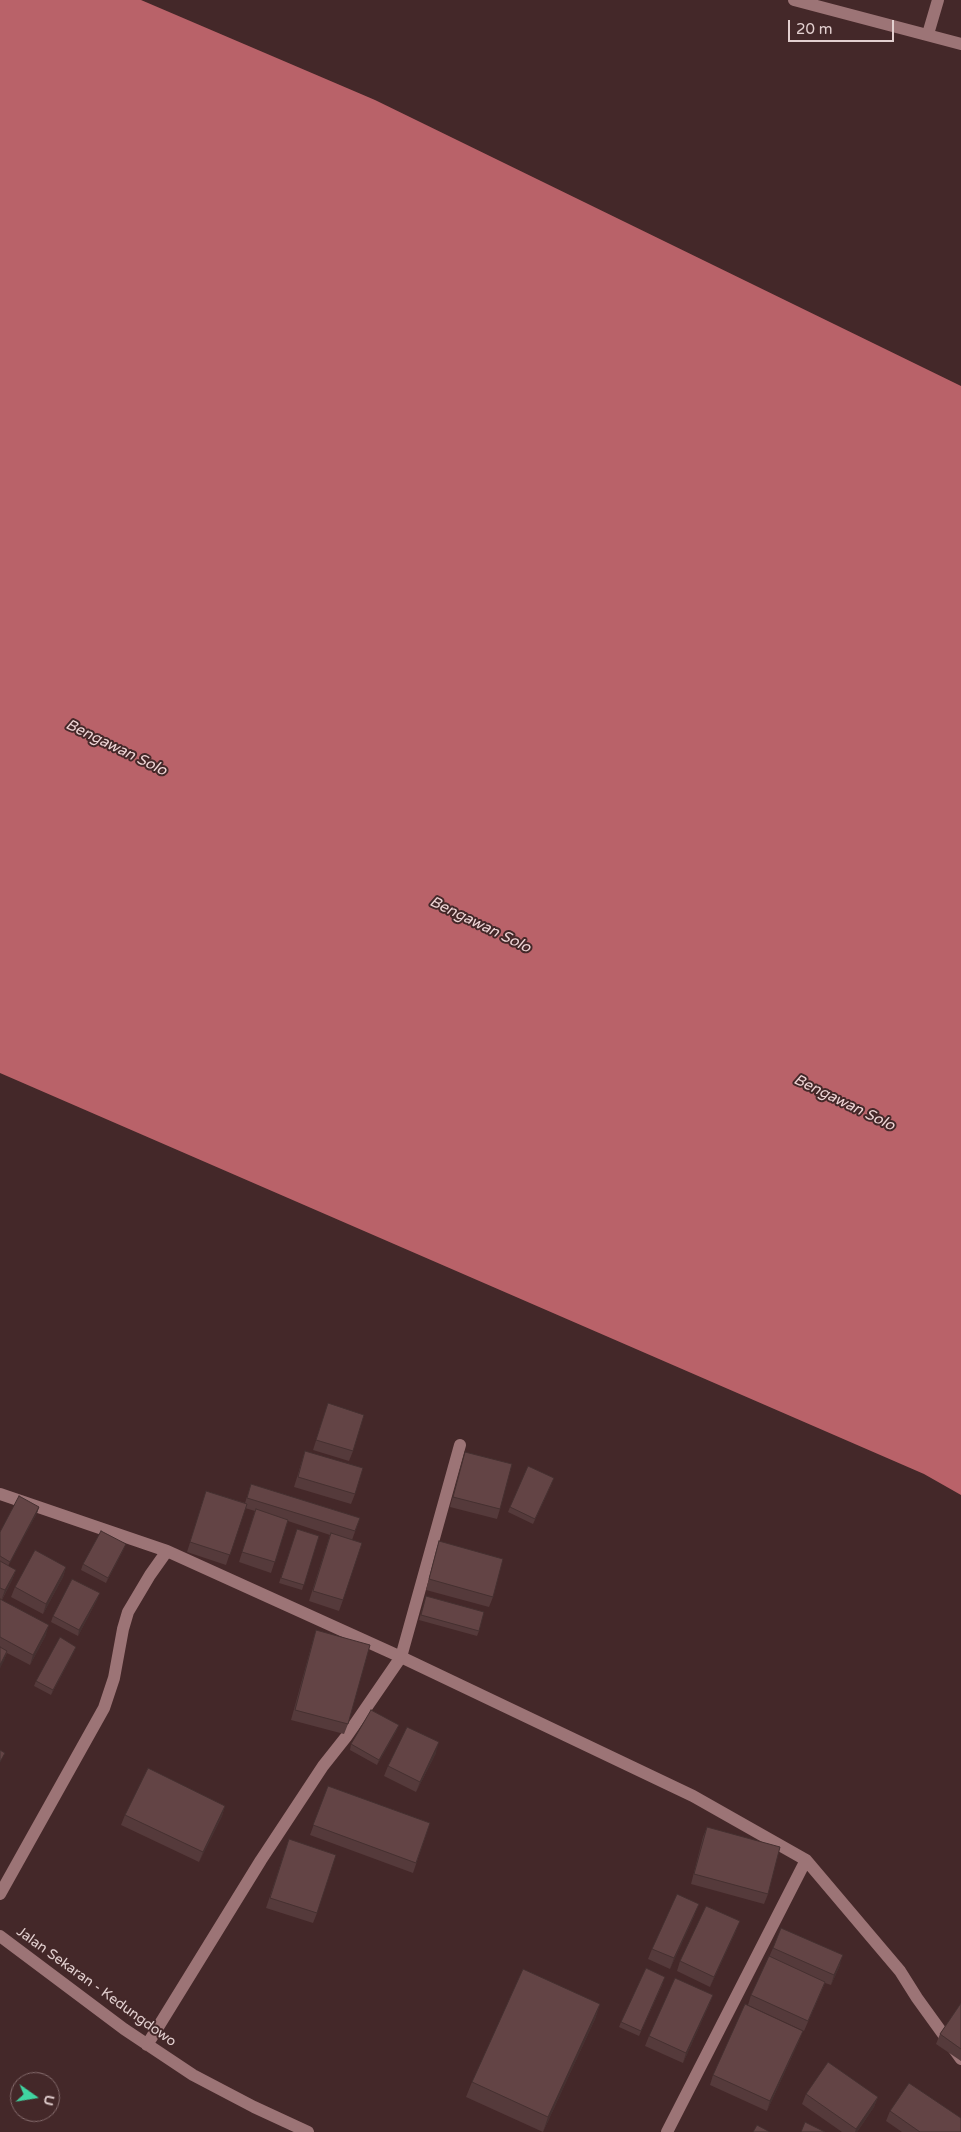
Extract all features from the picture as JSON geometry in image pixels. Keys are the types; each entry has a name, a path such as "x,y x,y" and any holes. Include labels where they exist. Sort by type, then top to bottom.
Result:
{"street":[{"path":"794,0 961,44"},
{"path":"928,34 938,0"},
{"path":"147,2045 261,1860 323,1766 351,1730 401,1657 460,1445"},
{"path":"0,1494 167,1551 401,1657 693,1796 806,1860 900,1971 961,2059"},
{"path":"0,1894 104,1708 114,1678 123,1628 128,1612 167,1551"},
{"path":"667,2132 806,1860"},
{"name":"Jalan Sekaran - Kedungdowo","path":"0,1936 147,2045 202,2079 254,2107 308,2132"}],"water":[{"name":"Bengawan Solo","path":"0,0 141,0 375,100 961,386 961,1495 924,1474 0,1073"}],"building":[{"path":"328,1403 364,1415 353,1451 316,1440"},
{"path":"305,1451 363,1468 355,1494 298,1477"},
{"path":"465,1452 512,1464 500,1509 453,1497"},
{"path":"528,1466 554,1478 535,1519 510,1507"},
{"path":"251,1484 360,1518 355,1531 247,1498"},
{"path":"206,1491 247,1504 230,1555 190,1542"},
{"path":"19,1496 39,1507 10,1562 0,1556 0,1532"},
{"path":"256,1509 288,1520 275,1562 242,1552"},
{"path":"297,1529 319,1536 304,1585 281,1578"},
{"path":"101,1531 126,1544 108,1578 83,1564"},
{"path":"331,1533 362,1543 343,1600 313,1591"},
{"path":"439,1541 503,1559 493,1597 429,1579"},
{"path":"35,1550 66,1567 46,1604 15,1587"},
{"path":"0,1561 16,1570 5,1590 0,1588"},
{"path":"72,1579 100,1593 79,1630 53,1616"},
{"path":"426,1596 484,1612 479,1631 421,1615"},
{"path":"0,1599 49,1625 33,1655 0,1637"},
{"path":"316,1630 370,1645 348,1724 295,1710"},
{"path":"60,1637 76,1647 53,1690 36,1681"},
{"path":"0,1647 7,1651 0,1665"},
{"path":"371,1710 399,1725 379,1760 351,1744"},
{"path":"407,1727 439,1742 420,1782 388,1766"},
{"path":"0,1750 5,1753 0,1762"},
{"path":"148,1768 225,1806 203,1852 125,1815"},
{"path":"328,1786 430,1823 416,1863 313,1825"},
{"path":"707,1827 780,1847 768,1894 694,1874"},
{"path":"289,1839 336,1855 317,1913 270,1898"},
{"path":"677,1894 699,1904 674,1958 652,1949"},
{"path":"706,1906 740,1921 714,1977 680,1961"},
{"path":"781,1928 843,1955 834,1975 773,1948"},
{"path":"769,1956 825,1982 808,2021 751,1995"},
{"path":"646,1968 665,1977 641,2031 621,2022"},
{"path":"523,1969 600,2004 548,2117 472,2082"},
{"path":"675,1978 713,1995 686,2053 649,2036"},
{"path":"961,2003 961,2049 940,2034"},
{"path":"745,2004 803,2031 770,2101 713,2075"},
{"path":"828,2062 878,2097 856,2129 806,2094"},
{"path":"909,2083 961,2118 961,2132 920,2132 890,2111"},
{"path":"805,2122 825,2132 801,2132"},
{"path":"757,2125 770,2132 753,2132"}]}
